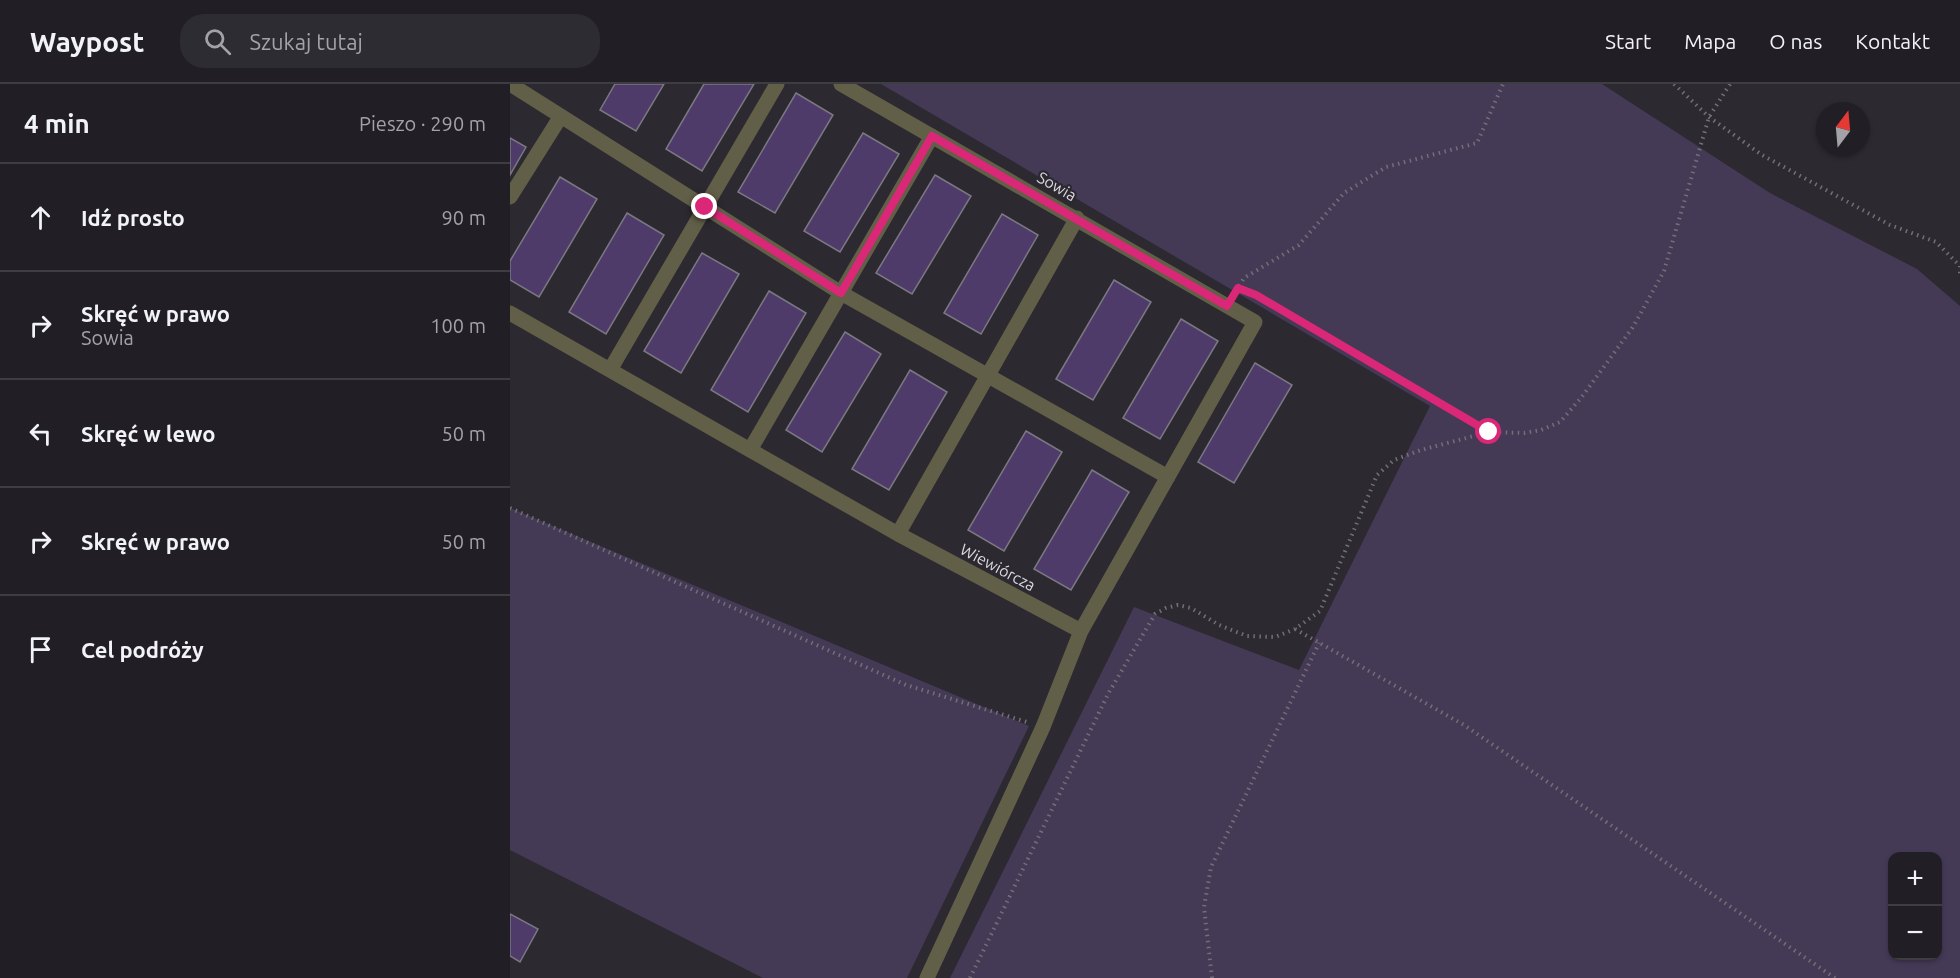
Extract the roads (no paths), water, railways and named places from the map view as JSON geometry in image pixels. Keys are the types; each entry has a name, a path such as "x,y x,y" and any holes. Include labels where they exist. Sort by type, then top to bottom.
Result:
{"street":[{"path":"510,84 841,293 1168,477 1081,631 1043,727 927,978"},
{"path":"610,370 777,84"},
{"name":"Sowia","path":"840,84 1256,322 1168,477"},
{"path":"510,197 561,116"},
{"path":"750,450 932,136"},
{"path":"898,534 1077,218"},
{"name":"Wiewiórcza","path":"510,313 898,534 1081,631"}]}
